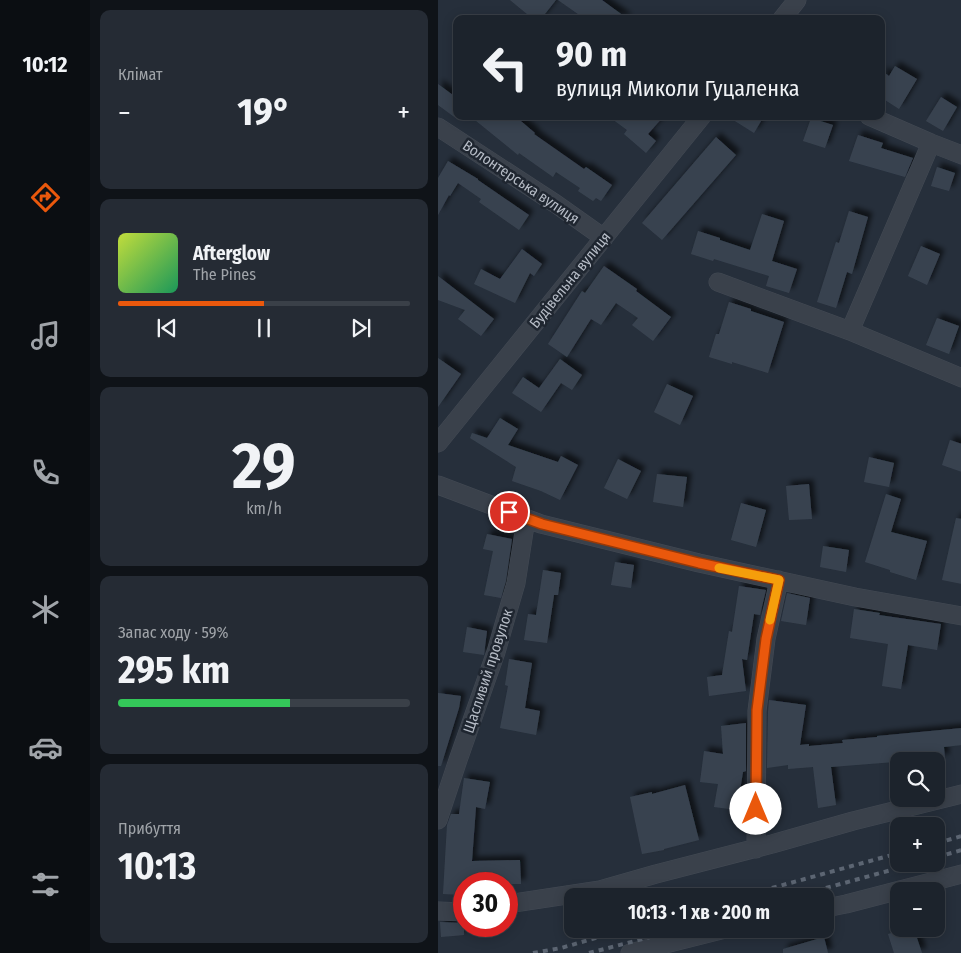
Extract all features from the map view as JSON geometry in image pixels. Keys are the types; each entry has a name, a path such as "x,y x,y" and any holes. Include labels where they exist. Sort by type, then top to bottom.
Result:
{"street":[{"path":"785,15 797,0"},
{"name":"Будівельна вулиця","path":"438,443 699,120"},
{"path":"879,120 962,155"},
{"name":"Волонтерська вулиця","path":"438,127 556,204 604,238"},
{"path":"850,331 932,143"},
{"path":"718,282 850,331 962,378"},
{"path":"438,485 542,524 699,563 855,597 962,616"},
{"name":"Щасливий провулок","path":"438,820 496,652 516,583 526,519"},
{"path":"756,849 757,710 766,639 779,580"},
{"path":"518,902 600,890 853,821 962,794"},
{"path":"834,906 962,874"},
{"path":"438,911 453,912"},
{"path":"630,953 689,938"}],"building":[{"path":"510,0 556,0 544,15 528,15"},
{"path":"558,0 602,0 623,15 579,15"},
{"path":"895,66 917,79 899,109 885,100 885,73 889,76"},
{"path":"438,84 453,95 453,116 438,105"},
{"path":"941,97 957,107 943,131 926,121"},
{"path":"475,120 520,120 534,134 584,169 586,167 612,185 601,201 596,198 593,201 578,191 580,188 556,172 553,177 519,153 518,155"},
{"path":"613,120 660,120 648,134 656,141 646,153 624,134 627,130"},
{"path":"733,120 762,120 754,133"},
{"path":"810,120 817,120 833,125 825,148 803,141"},
{"path":"858,135 883,143 881,148 913,158 905,177 849,161"},
{"path":"716,137 736,155 662,240 642,223"},
{"path":"448,161 478,179 529,215 519,230 479,202 481,199 458,183 438,215 438,178"},
{"path":"937,167 955,173 949,191 931,186"},
{"path":"849,211 868,217 852,274 847,272 836,308 817,302 836,242 839,243"},
{"path":"762,214 784,221 772,261 797,269 789,293 766,286 769,276 691,254 698,231 750,250"},
{"path":"921,246 940,254 927,285 908,276"},
{"path":"522,249 542,264 534,276 530,273 515,303 474,284 481,269 500,279"},
{"path":"604,266 637,289 636,291 671,317 653,341 632,325 638,318 616,303 601,325 591,319 567,357 548,344 582,291 585,293"},
{"path":"438,276 494,319 481,336 458,319 465,310 438,300"},
{"path":"729,302 784,322 768,373 709,357 716,334 719,334"},
{"path":"937,318 959,326 949,354 926,345"},
{"path":"438,358 461,374 438,407"},
{"path":"560,359 582,375 572,390 561,383 541,412 512,393 523,377 539,388"},
{"path":"667,384 693,396 680,425 654,412"},
{"path":"500,418 518,429 508,445 558,462 561,456 578,465 560,500 512,481 516,467 470,438 472,433 487,438"},
{"path":"950,440 962,444 962,472 942,465"},
{"path":"869,457 894,463 889,487 864,482"},
{"path":"618,459 641,471 627,499 604,488"},
{"path":"657,474 687,477 683,507 653,502"},
{"path":"809,484 812,519 789,520 786,486"},
{"path":"886,494 901,499 891,532 927,541 916,580 865,562"},
{"path":"741,503 766,510 756,547 731,540"},
{"path":"956,518 962,519 962,584 942,580"},
{"path":"487,534 512,539 506,581 501,598 484,595 493,551 483,549"},
{"path":"823,546 849,550 846,572 820,567"},
{"path":"615,562 634,565 631,588 611,585"},
{"path":"543,570 561,573 558,595 554,595 547,643 524,640 528,614 536,615"},
{"path":"739,586 766,590 760,615 754,614 747,660 742,659 746,691 709,696 707,677 722,675 729,631 732,632"},
{"path":"787,593 810,598 806,625 781,621"},
{"path":"854,609 880,613 879,615 941,624 937,650 908,645 901,689 882,686 888,644 850,638"},
{"path":"467,627 487,631 484,655 463,652"},
{"path":"509,659 532,663 525,708 540,711 536,735 500,728 508,686 505,685"},
{"path":"438,693 461,696 441,766 438,766"},
{"path":"769,700 806,705 800,745 843,743 842,740 962,728 962,745 944,747 944,752 890,752 890,762 831,767 836,805 818,808 813,767 788,769 788,765 767,768"},
{"path":"746,723 746,771 743,772 737,810 714,807 718,784 700,782 704,751 723,754 721,726"},
{"path":"464,778 490,782 485,809 476,807 472,861 520,860 521,884 518,884 518,872 453,872 453,894 443,894 447,825 451,814 459,814"},
{"path":"685,785 699,840 642,854 630,797 652,792 652,794"},
{"path":"440,922 453,923 453,936 441,937"},
{"path":"890,933 890,937 917,937 922,953 894,953 888,934"},
{"path":"824,938 828,953 783,953 783,949"}],"railway":[{"path":"945,841 962,836"},
{"path":"945,855 962,850"},
{"path":"772,888 890,855"},
{"path":"826,888 890,870"},
{"path":"533,953 561,948 596,938"},
{"path":"589,953 646,938"}],"slow traffic":[{"path":"719,568 779,580 770,620"}],"route":[{"path":"509,512 542,524 699,563 779,580 766,639 757,710 756,809"}]}
